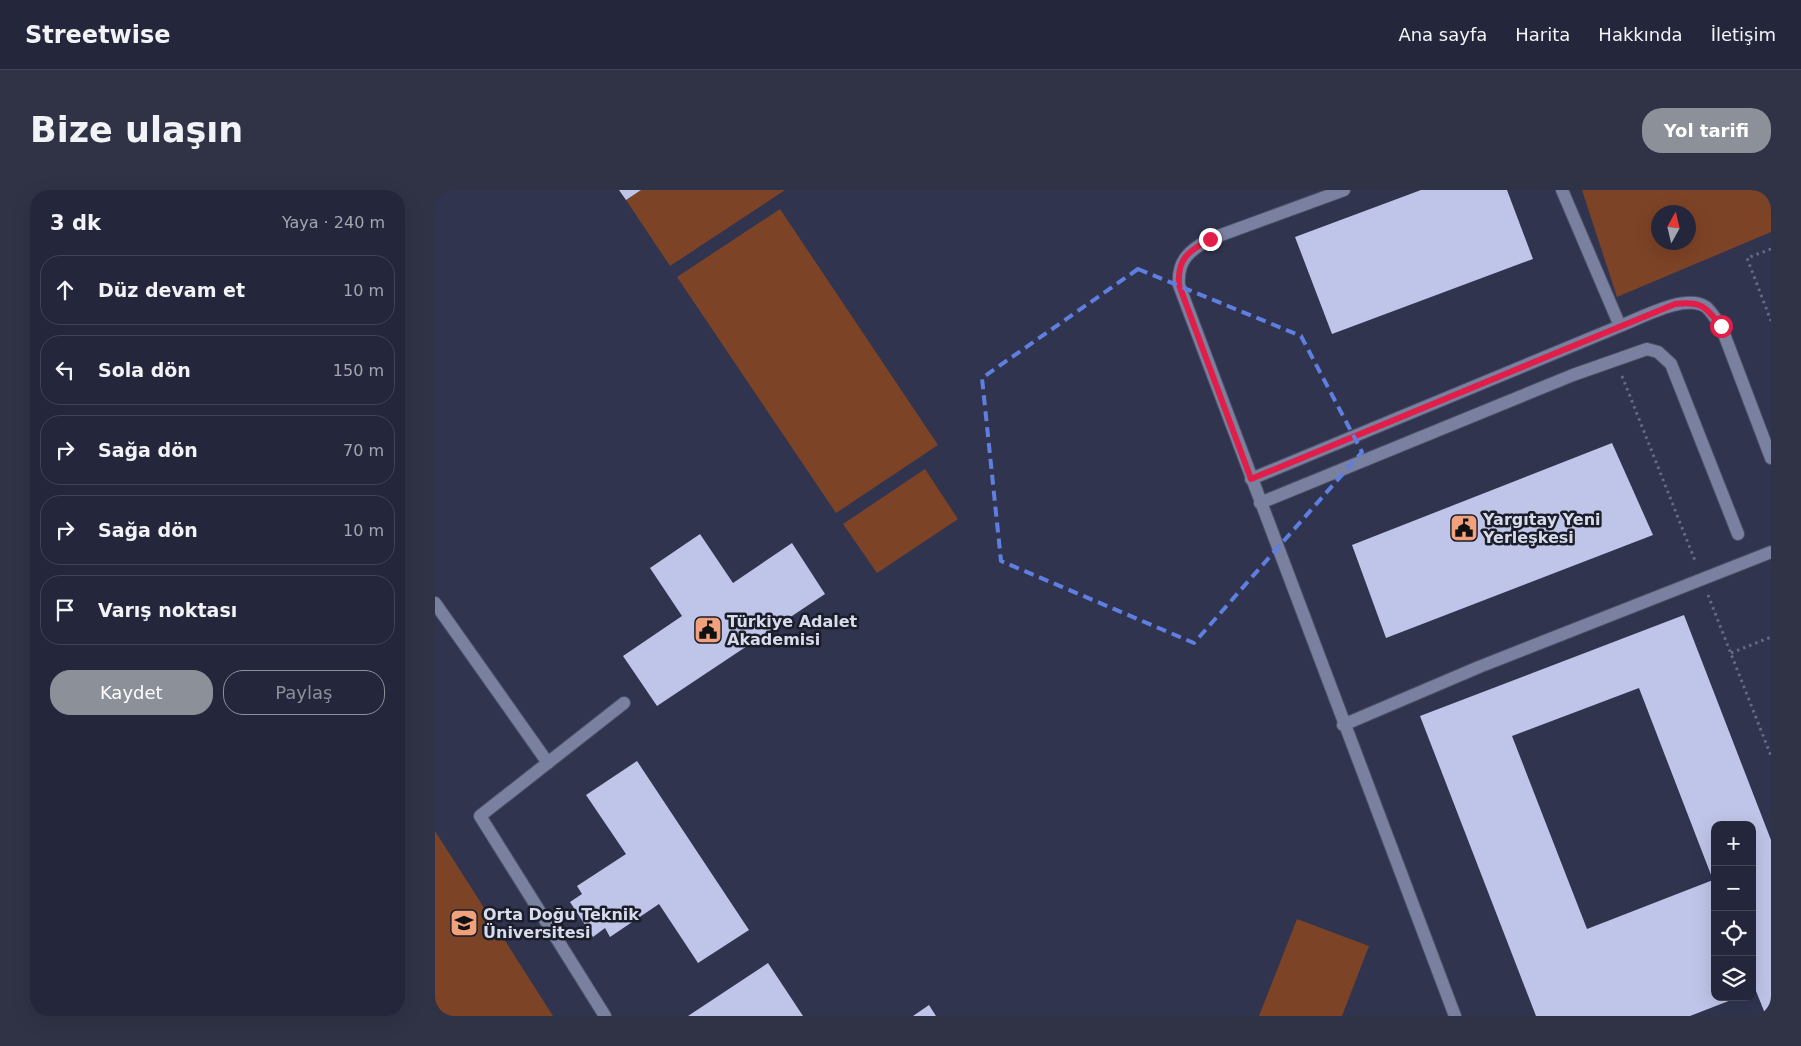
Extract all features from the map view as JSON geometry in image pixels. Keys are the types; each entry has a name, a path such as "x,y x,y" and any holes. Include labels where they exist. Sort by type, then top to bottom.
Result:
{"lane":[{"path":"1344,190 1210,239 1193,249 1181,262 1178,274 1179,285 1343,725 1455,1016"},
{"path":"1562,190 1620,326"},
{"path":"1251,479 1620,326 1675,304 1691,302 1707,308 1721,326 1771,458"},
{"path":"1260,503 1616,359 1647,349 1658,352 1671,364 1738,534"},
{"path":"1343,725 1479,667 1771,552"},
{"path":"435,603 548,763"},
{"path":"605,1016 479,816 624,704"}],"path":[{"path":"1771,249 1747,258 1771,321"},
{"path":"1616,359 1696,563"},
{"path":"1705,587 1771,756"},
{"path":"1731,653 1771,638"}],"highlighted area":[{"path":"1138,269 1301,336 1362,452 1194,643 1001,561 982,378"}],"shaded area":[{"path":"641,190 785,190 670,266 626,200"},
{"path":"1582,190 1771,190 1771,232 1617,297"},
{"path":"780,209 938,445 836,513 677,277"},
{"path":"925,469 958,519 877,573 843,524"},
{"name":"Orta Doğu Teknik Üniversitesi","path":"435,831 553,1016 435,1016"},
{"path":"1297,919 1369,946 1342,1016 1259,1016"}],"building":[{"path":"619,190 641,190 626,200"},
{"path":"1421,190 1507,190 1533,259 1332,334 1295,237"},
{"path":"1612,443 1653,535 1386,638 1352,545"},
{"path":"700,534 733,583 792,543 825,594 657,706 623,656 682,616 650,568"},
{"path":"1684,615 1771,840 1771,1016 1766,1016 1756,991 1756,821 1711,821 1711,875 1639,688 1512,736 1587,929 1711,881 1711,1001 1729,1001 1690,1016 1536,1016 1420,716"},
{"path":"637,761 749,930 698,963 659,904 610,937 605,928 593,937 570,902 582,894 577,886 626,854 586,795"},
{"path":"768,963 803,1016 688,1016"},
{"path":"929,1005 936,1016 913,1016"}],"place":[{"name":"Yargıtay Yeni Yerleşkesi","path":"1464,528"},
{"name":"Türkiye Adalet Akademisi","path":"708,630"},
{"name":"Orta Doğu Teknik Üniversitesi","path":"464,923"}],"route":[{"path":"1210,239 1193,249 1181,262 1178,274 1179,285 1251,479 1500,374 1675,304 1691,302 1699,304 1707,308 1721,326"}]}
